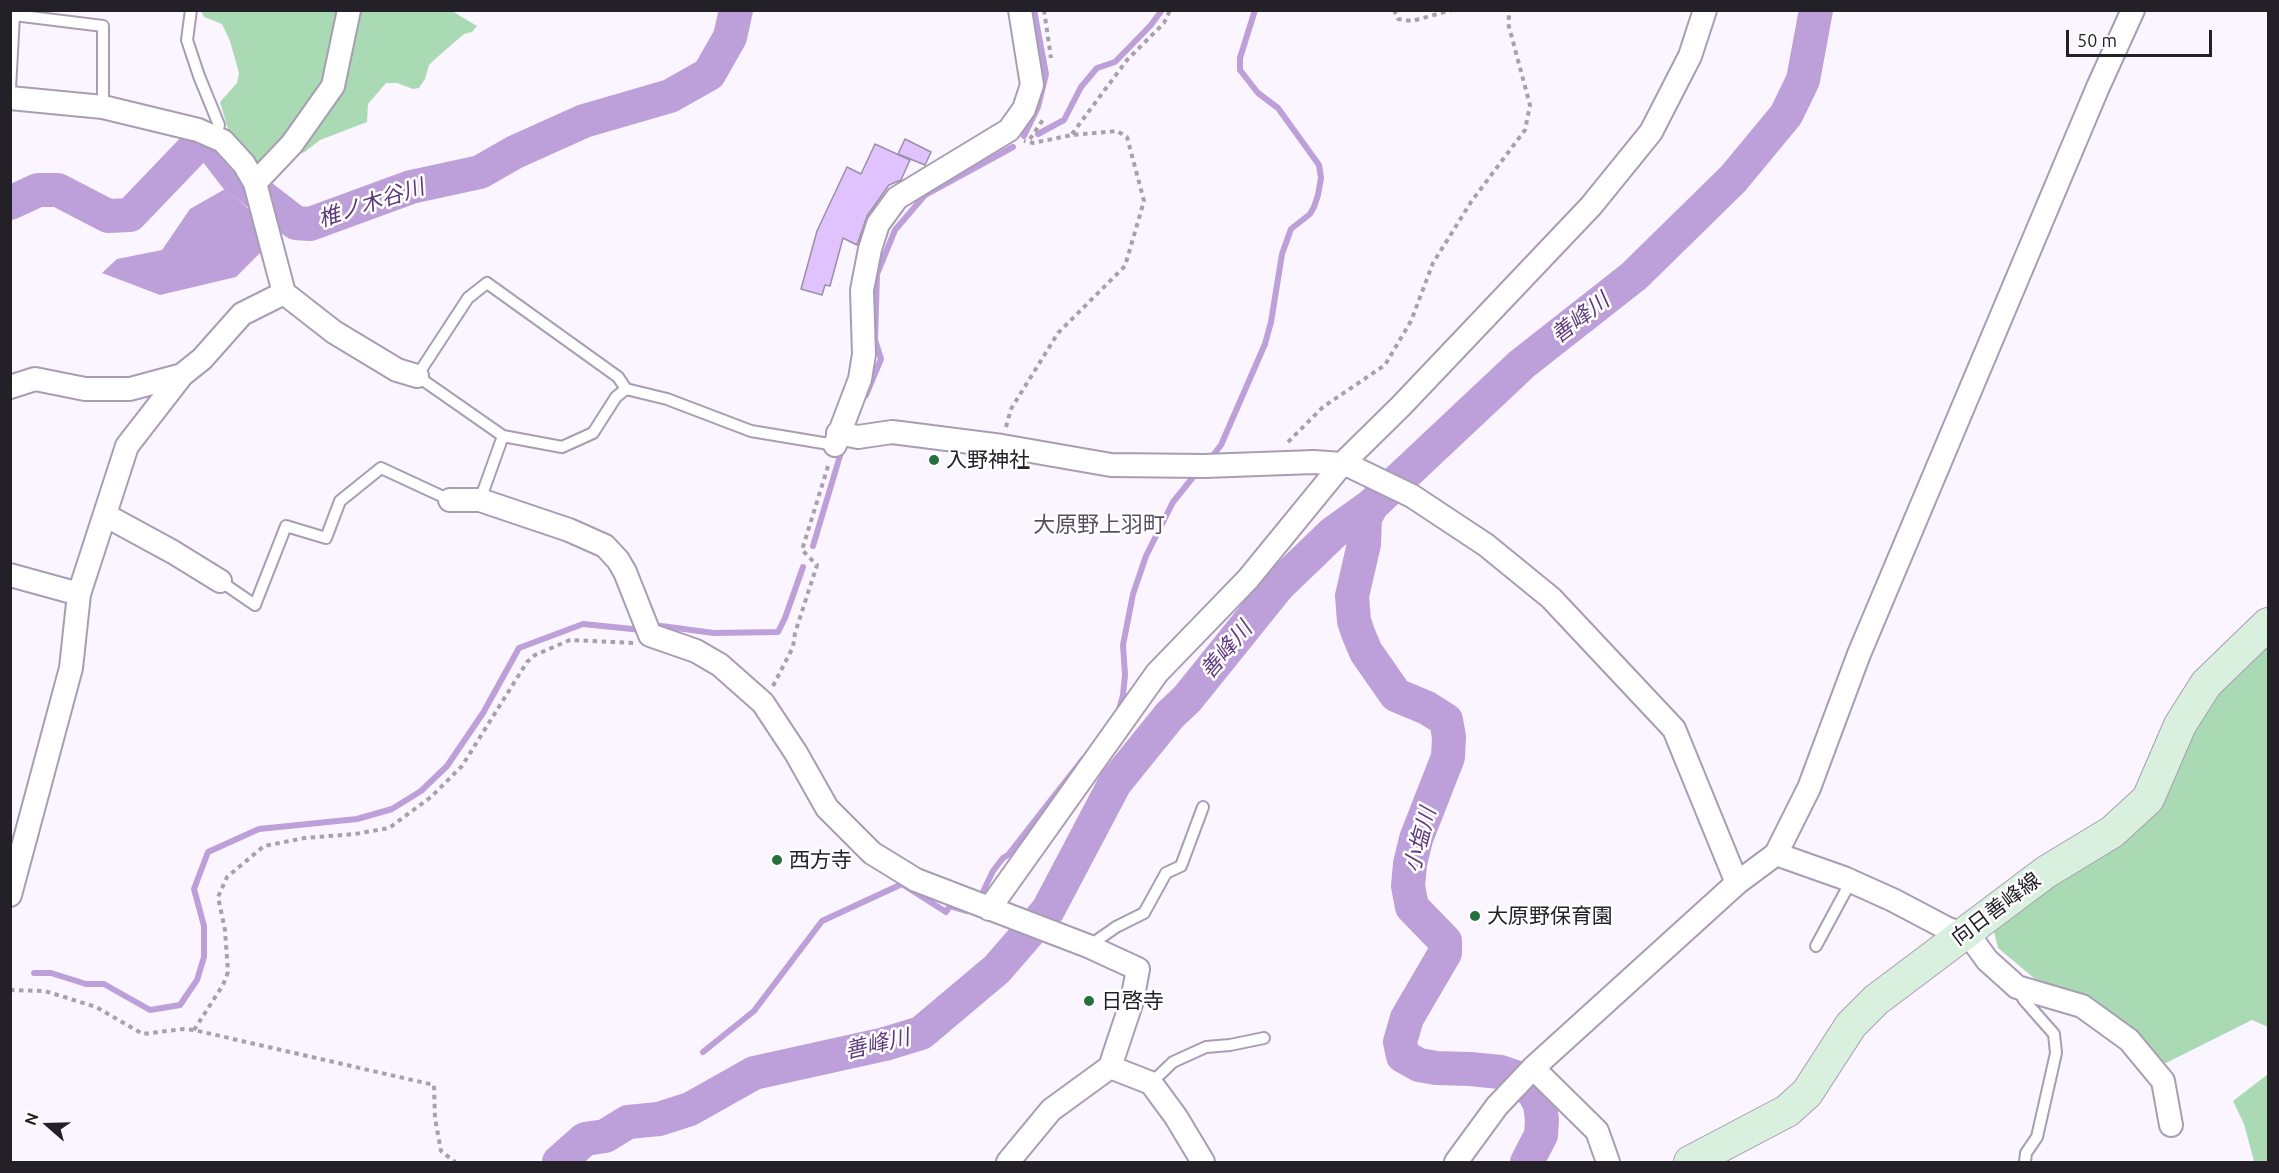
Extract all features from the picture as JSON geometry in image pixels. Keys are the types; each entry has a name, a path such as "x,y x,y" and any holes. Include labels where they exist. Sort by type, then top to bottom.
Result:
{"main road":[{"name":"向日善峰線","path":"1690,1162 1787,1111 1807,1093 1851,1025 1867,1008 2046,872 2112,832 2148,799 2180,725 2206,684 2268,624"}],"street":[{"path":"258,192 333,86 349,10"},
{"path":"1020,10 1032,85 1024,109 1009,130 897,198 878,224 870,249 862,290 864,354 860,379 837,439 892,432 1002,446 1111,465 1204,466 1314,462 1347,466 1412,496 1485,545 1551,598 1674,729 1737,883"},
{"path":"995,911 1157,674 1248,579 1401,406 1591,206 1644,141 1651,132 1690,56 1705,10"},
{"path":"1456,1162 1497,1106 1525,1076 1737,883 1776,854 1809,788 1868,632 2088,109 2133,10"},
{"path":"10,98 103,106 198,130 223,141 244,164 258,192 284,293 333,332 397,370 417,376"},
{"path":"10,895 71,669 79,594 127,446 182,375 202,358 242,314 284,293"},
{"path":"10,387 34,379 85,389 130,389 182,375"},
{"path":"450,500 480,500 569,530 605,546 625,572 649,631 696,651 720,665 763,703 796,753 827,808 872,852 916,880 1088,946 1138,969 1132,1001 1110,1067 1051,1110 1008,1162"},
{"path":"105,515 220,581"},
{"path":"10,575 79,594"},
{"path":"1776,854 1851,881 1948,929 1964,934 2016,987 2082,1006 2129,1040 2163,1082 2171,1125"},
{"path":"1110,1067 1151,1083 1176,1117 1203,1162"},
{"path":"1525,1076 1597,1131 1608,1162"}],"lane":[{"path":"191,10 187,40 219,125 216,138"},
{"path":"10,89 14,15 104,26 103,106"},
{"path":"626,389 616,397 592,433 562,447 503,436 417,376 468,298 487,283 618,377 626,389 667,399 751,431 837,439"},
{"path":"480,500 503,436"},
{"path":"220,581 255,605 286,526 326,538 340,501 381,468 450,500"},
{"path":"1088,946 1116,927 1144,913 1166,873 1181,866 1203,807"},
{"path":"1816,946 1851,881"},
{"path":"2016,987 2024,1000 2055,1034 2056,1053 2037,1137 2026,1153 2025,1162"},
{"path":"1151,1083 1173,1062 1206,1047 1264,1038"}],"path":[{"path":"1072,135 1127,60 1164,23 1170,10"},
{"path":"1394,10 1398,19 1412,21 1452,10"},
{"path":"1266,464 1323,407 1385,365 1411,321 1432,263 1471,202 1525,130 1530,105 1508,22 1510,10"},
{"path":"1002,446 1011,409 1058,333 1125,266 1144,201 1127,137 1117,131 1072,135 1032,143 1017,140 1004,133"},
{"path":"763,703 793,647 795,633 817,565 802,550 837,439"},
{"path":"194,1030 223,985 228,972 225,930 218,897 227,877 264,846 305,838 355,834 389,828 430,797 462,766 526,662 535,655 570,640 631,644 649,631"},
{"path":"10,990 45,991 96,1007 142,1034 183,1029 194,1030 434,1085 435,1118 441,1151 456,1162"}],"green space":[{"path":"201,11 452,11 477,26 472,32 464,34 429,65 425,79 419,88 413,89 397,83 386,83 368,104 367,122 320,140 306,151 260,176 230,136 220,102 237,83 239,73 230,41 222,24 204,17"},
{"path":"2268,632 2268,1027 2252,1020 2164,1064 2098,1009 2034,978 1998,948 1992,924 2149,811 2211,692"},
{"path":"2268,1074 2268,1162 2257,1162 2254,1161 2244,1124 2233,1101"}],"shaded area":[{"path":"225,189 249,209 262,251 236,277 160,295 102,273 117,259 162,250 190,209"}],"building":[{"path":"905,139 931,152 925,165 898,154"},
{"path":"875,144 910,160 901,180 889,185 867,216 857,245 843,238 830,286 825,285 822,295 801,289 817,231 847,167 861,174"}],"waterway":[{"name":"椎ノ木谷川","path":"10,203 38,190 58,190 108,216 130,215 199,143 212,146 235,176 296,223 310,224 411,187 480,172 515,152 584,121 670,96 709,74 730,37 736,10"},
{"path":"1024,136 1038,107 1046,74 1034,10"},
{"path":"1038,134 1064,120 1081,87 1097,68 1115,62 1151,25 1162,10"},
{"path":"1210,459 1221,445 1265,344 1271,322 1282,254 1291,229 1310,214 1318,195 1321,178 1319,165 1278,108 1258,93 1240,70 1240,58 1255,10"},
{"name":"善峰川","path":"559,1162 585,1139 605,1136 628,1122 659,1119 690,1109 754,1073 885,1044 921,1033 997,969 1048,910 1115,783 1170,715 1187,699 1278,586 1333,533 1372,505 1522,364 1634,276 1733,179 1786,115 1803,80 1816,10"},
{"path":"866,395 881,359 875,340 877,274 895,230 925,195 1013,147"},
{"path":"813,546 842,449"},
{"path":"1119,710 1125,675 1123,645 1133,594 1146,556 1173,502 1194,476"},
{"name":"小塩川","path":"1372,505 1365,518 1364,544 1352,596 1354,621 1366,652 1396,695 1427,708 1446,720 1449,737 1448,757 1416,839 1408,886 1412,907 1445,941 1445,953 1407,1018 1400,1042 1403,1056 1419,1065 1436,1068 1500,1072 1515,1077 1526,1086 1534,1093 1540,1104 1542,1120 1541,1135 1527,1162"},
{"path":"652,628 661,626 714,633 778,632 803,567"},
{"path":"34,973 51,973 86,984 104,984 150,1010 180,1005 197,980 204,957 204,926 194,889 208,852 259,829 357,819 392,809 421,791 447,766 483,713 519,648 583,624 642,630"},
{"path":"980,898 993,871 1083,759"},
{"path":"703,1052 754,1011 822,921 902,884 946,912 950,906 967,911"}],"place":[{"name":"入野神社","path":"934,460"},
{"name":"西方寺","path":"777,860"},
{"name":"大原野保育園","path":"1475,916"},
{"name":"日啓寺","path":"1089,1001"}],"district":[{"name":"大原野上羽町","path":"1099,525"}]}
